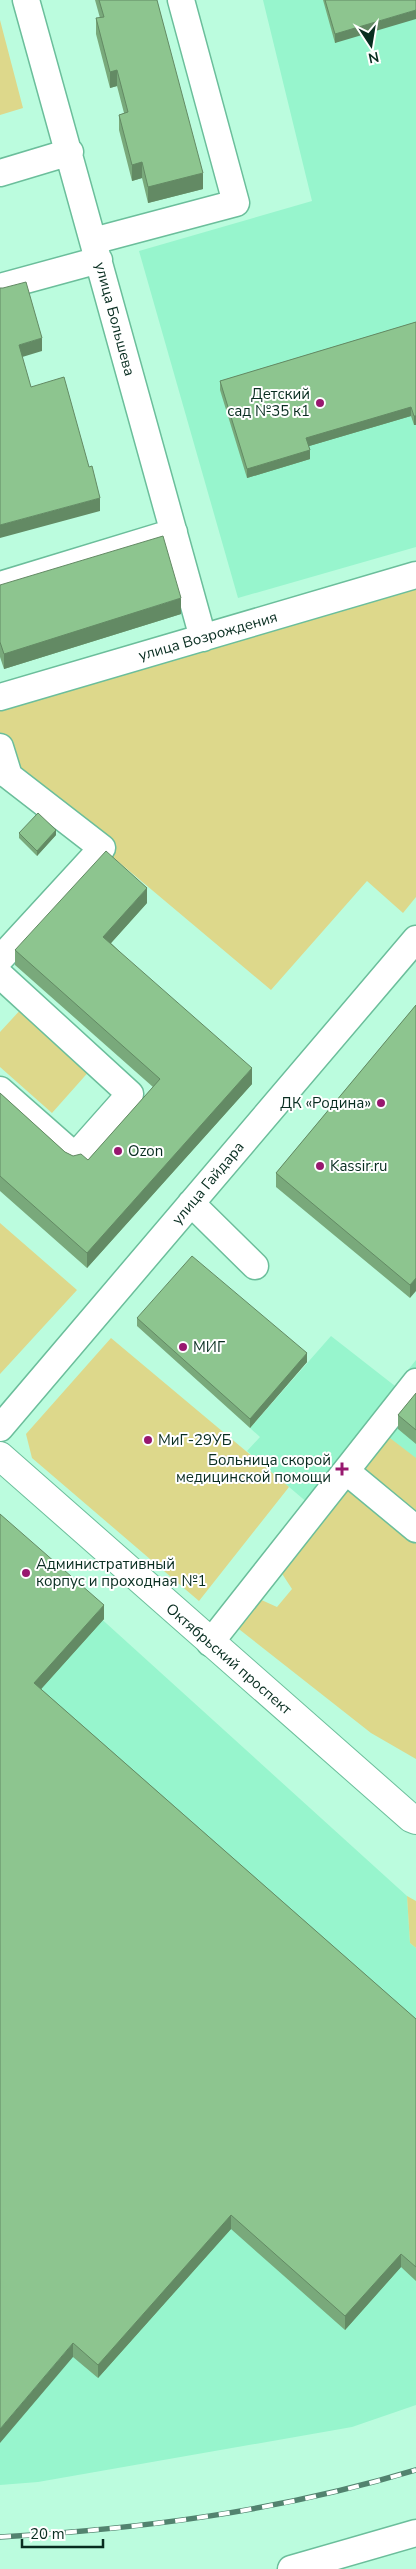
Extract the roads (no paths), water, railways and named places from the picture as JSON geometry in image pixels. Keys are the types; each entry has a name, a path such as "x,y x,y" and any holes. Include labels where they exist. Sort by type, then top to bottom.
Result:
{"main road":[{"name":"Октябрьский проспект","path":"0,1456 210,1643 410,1818 416,1820"}],"street":[{"name":"улица Большева","path":"26,0 70,152 203,638"},
{"path":"0,287 96,250 236,203 181,0"},
{"path":"0,173 70,152"},
{"path":"0,585 174,532"},
{"name":"улица Возрождения","path":"0,697 416,575"},
{"path":"0,747 4,781 102,848 0,959"},
{"name":"улица Гайдара","path":"0,1428 416,939"},
{"path":"0,975 130,1094 75,1156 0,1090"},
{"path":"191,1203 256,1266"},
{"path":"210,1643 416,1382"},
{"path":"346,1471 416,1529"},
{"path":"291,2569 416,2533"}],"railway":[{"path":"0,2537 106,2529 210,2516 314,2497 416,2470"}],"place":[{"name":"Детский сад №35 к1","path":"320,403"},
{"name":"ДК «Родина»","path":"381,1103"},
{"name":"Ozon","path":"118,1151"},
{"name":"Kassir.ru","path":"320,1166"},
{"name":"МИГ","path":"183,1347"},
{"name":"МиГ-29УБ","path":"148,1440"},
{"name":"Больница скорой медицинской помощи","path":"342,1469"},
{"name":"Административный корпус и проходная №1","path":"26,1573"}]}
